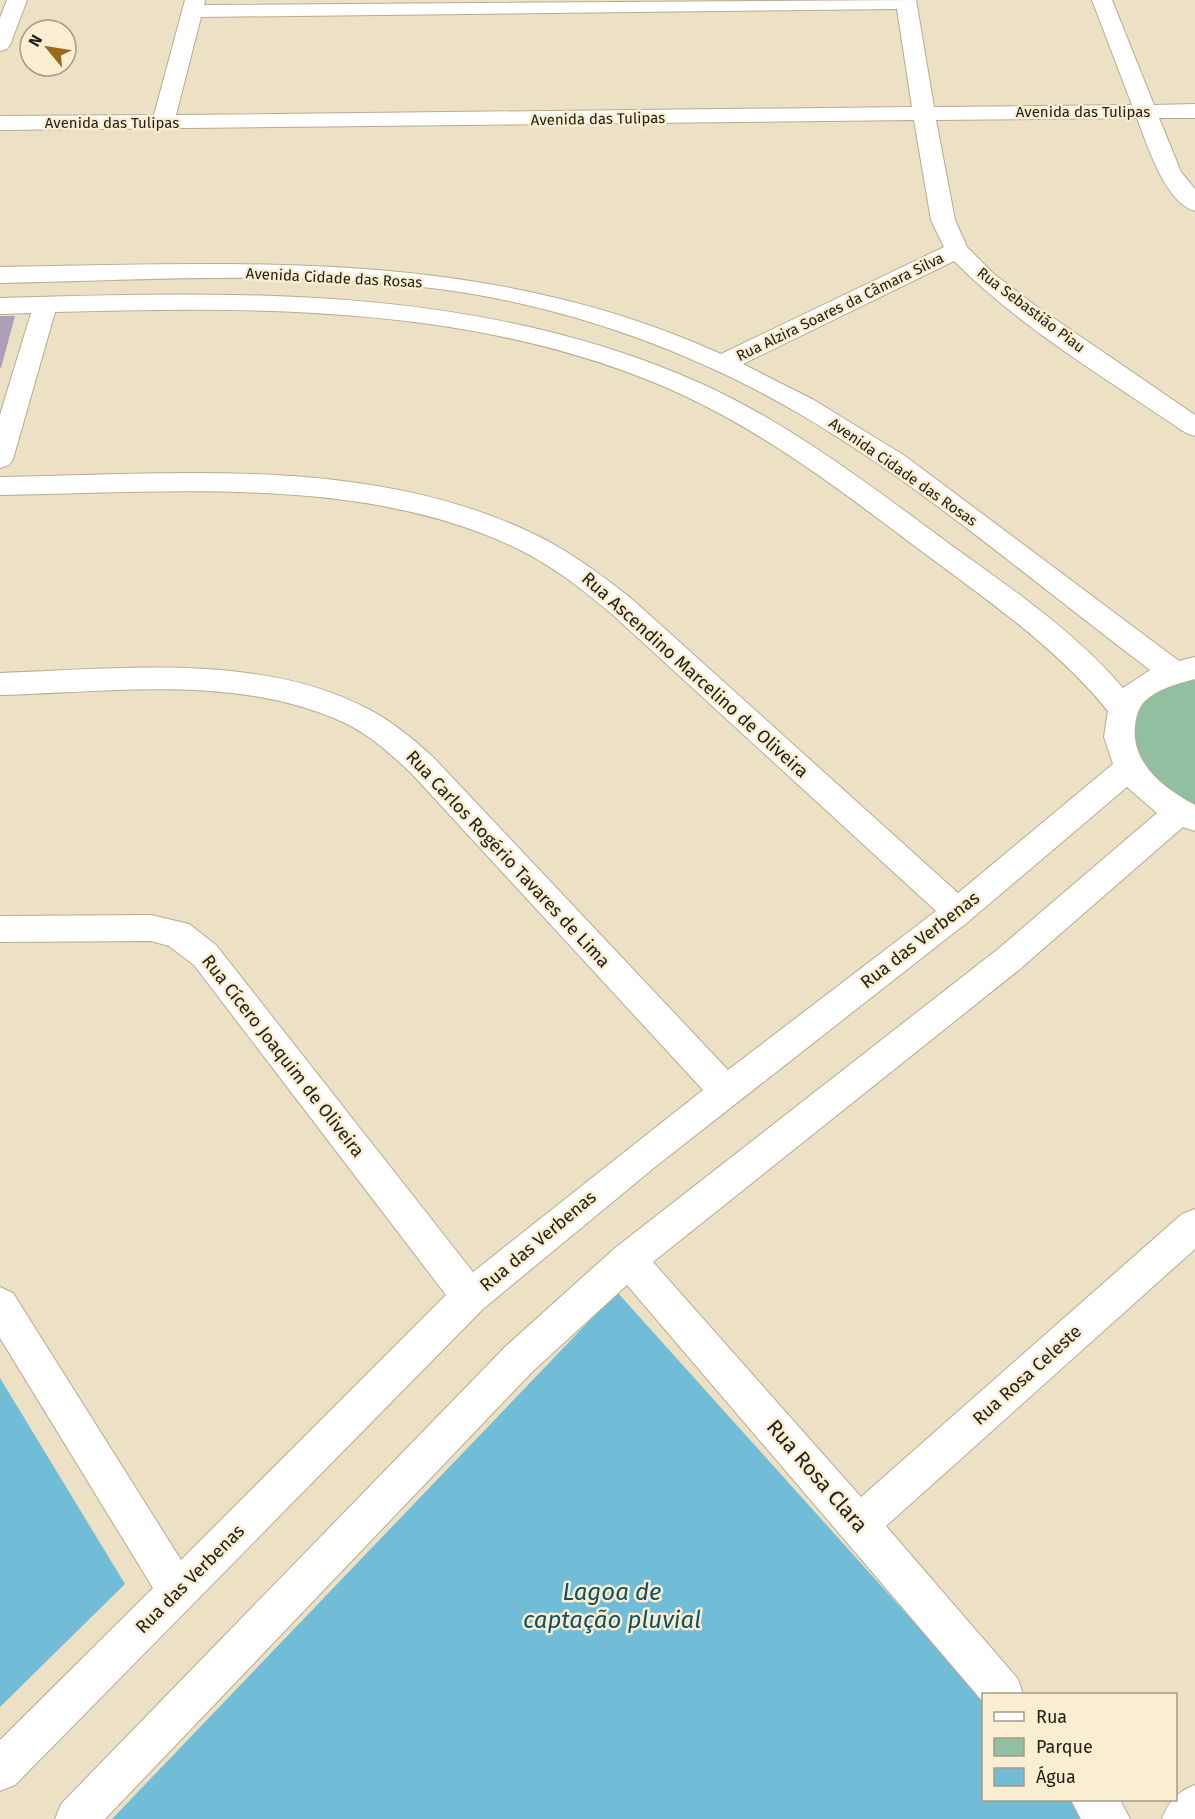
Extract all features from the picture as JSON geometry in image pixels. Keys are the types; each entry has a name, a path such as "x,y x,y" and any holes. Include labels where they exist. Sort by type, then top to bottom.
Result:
{"street":[{"path":"0,45 17,0"},
{"path":"1102,0 1143,111 1170,174 1195,204"},
{"path":"163,123 194,5 906,2"},
{"name":"Rua Sebastião Piau","path":"906,2 940,210 957,250 986,279 1027,312 1195,427"},
{"name":"Avenida das Tulipas","path":"0,123 1195,111"},
{"name":"Rua Alzira Soares da Câmara Silva","path":"723,363 957,250"},
{"name":"Avenida Cidade das Rosas","path":"0,275 247,274 401,278 522,297 586,313 723,363 794,399 858,437 1183,670"},
{"name":"Avenida Cidade das Rosas","path":"0,306 195,302 358,306 465,321 536,336 644,371 692,389 741,415 797,448 867,496 1085,665 1123,708"},
{"path":"0,459 45,305"},
{"name":"Rua Ascendino Marcelino de Oliveira","path":"0,486 255,485 316,488 383,498 436,510 482,523 525,541 596,584 958,912"},
{"path":"76,1819 519,1359 628,1260 1186,816 1149,793 1128,769 1120,748 1118,727 1123,708 1142,685 1183,670"},
{"name":"Rua Carlos Rogério Tavares de Lima","path":"0,684 220,682 274,689 354,714 402,747 423,766 727,1092"},
{"name":"Rua das Verbenas","path":"0,1770 470,1297 563,1219 958,912 1128,769"},
{"name":"Rua Cícero Joaquim de Oliveira","path":"0,928 151,928 168,930 192,942 241,1000 470,1297"},
{"name":"Rua Rosa Celeste","path":"859,1524 1195,1226"},
{"name":"Rua Rosa Clara","path":"628,1260 859,1524 1001,1693"},
{"path":"0,1305 178,1591"},
{"path":"1093,1801 1108,1819"},
{"path":"1183,1819 1195,1806"}],"green space":[{"path":"1195,674 1195,810 1168,798 1129,756 1129,710 1143,692"}],"water":[{"name":"Lagoa de captação pluvial","path":"617,1292 982,1698 982,1801 1074,1801 1091,1819 112,1819"},
{"path":"0,1378 125,1584 0,1707"}],"building":[{"path":"0,316 15,316 1,368 0,367"}]}
